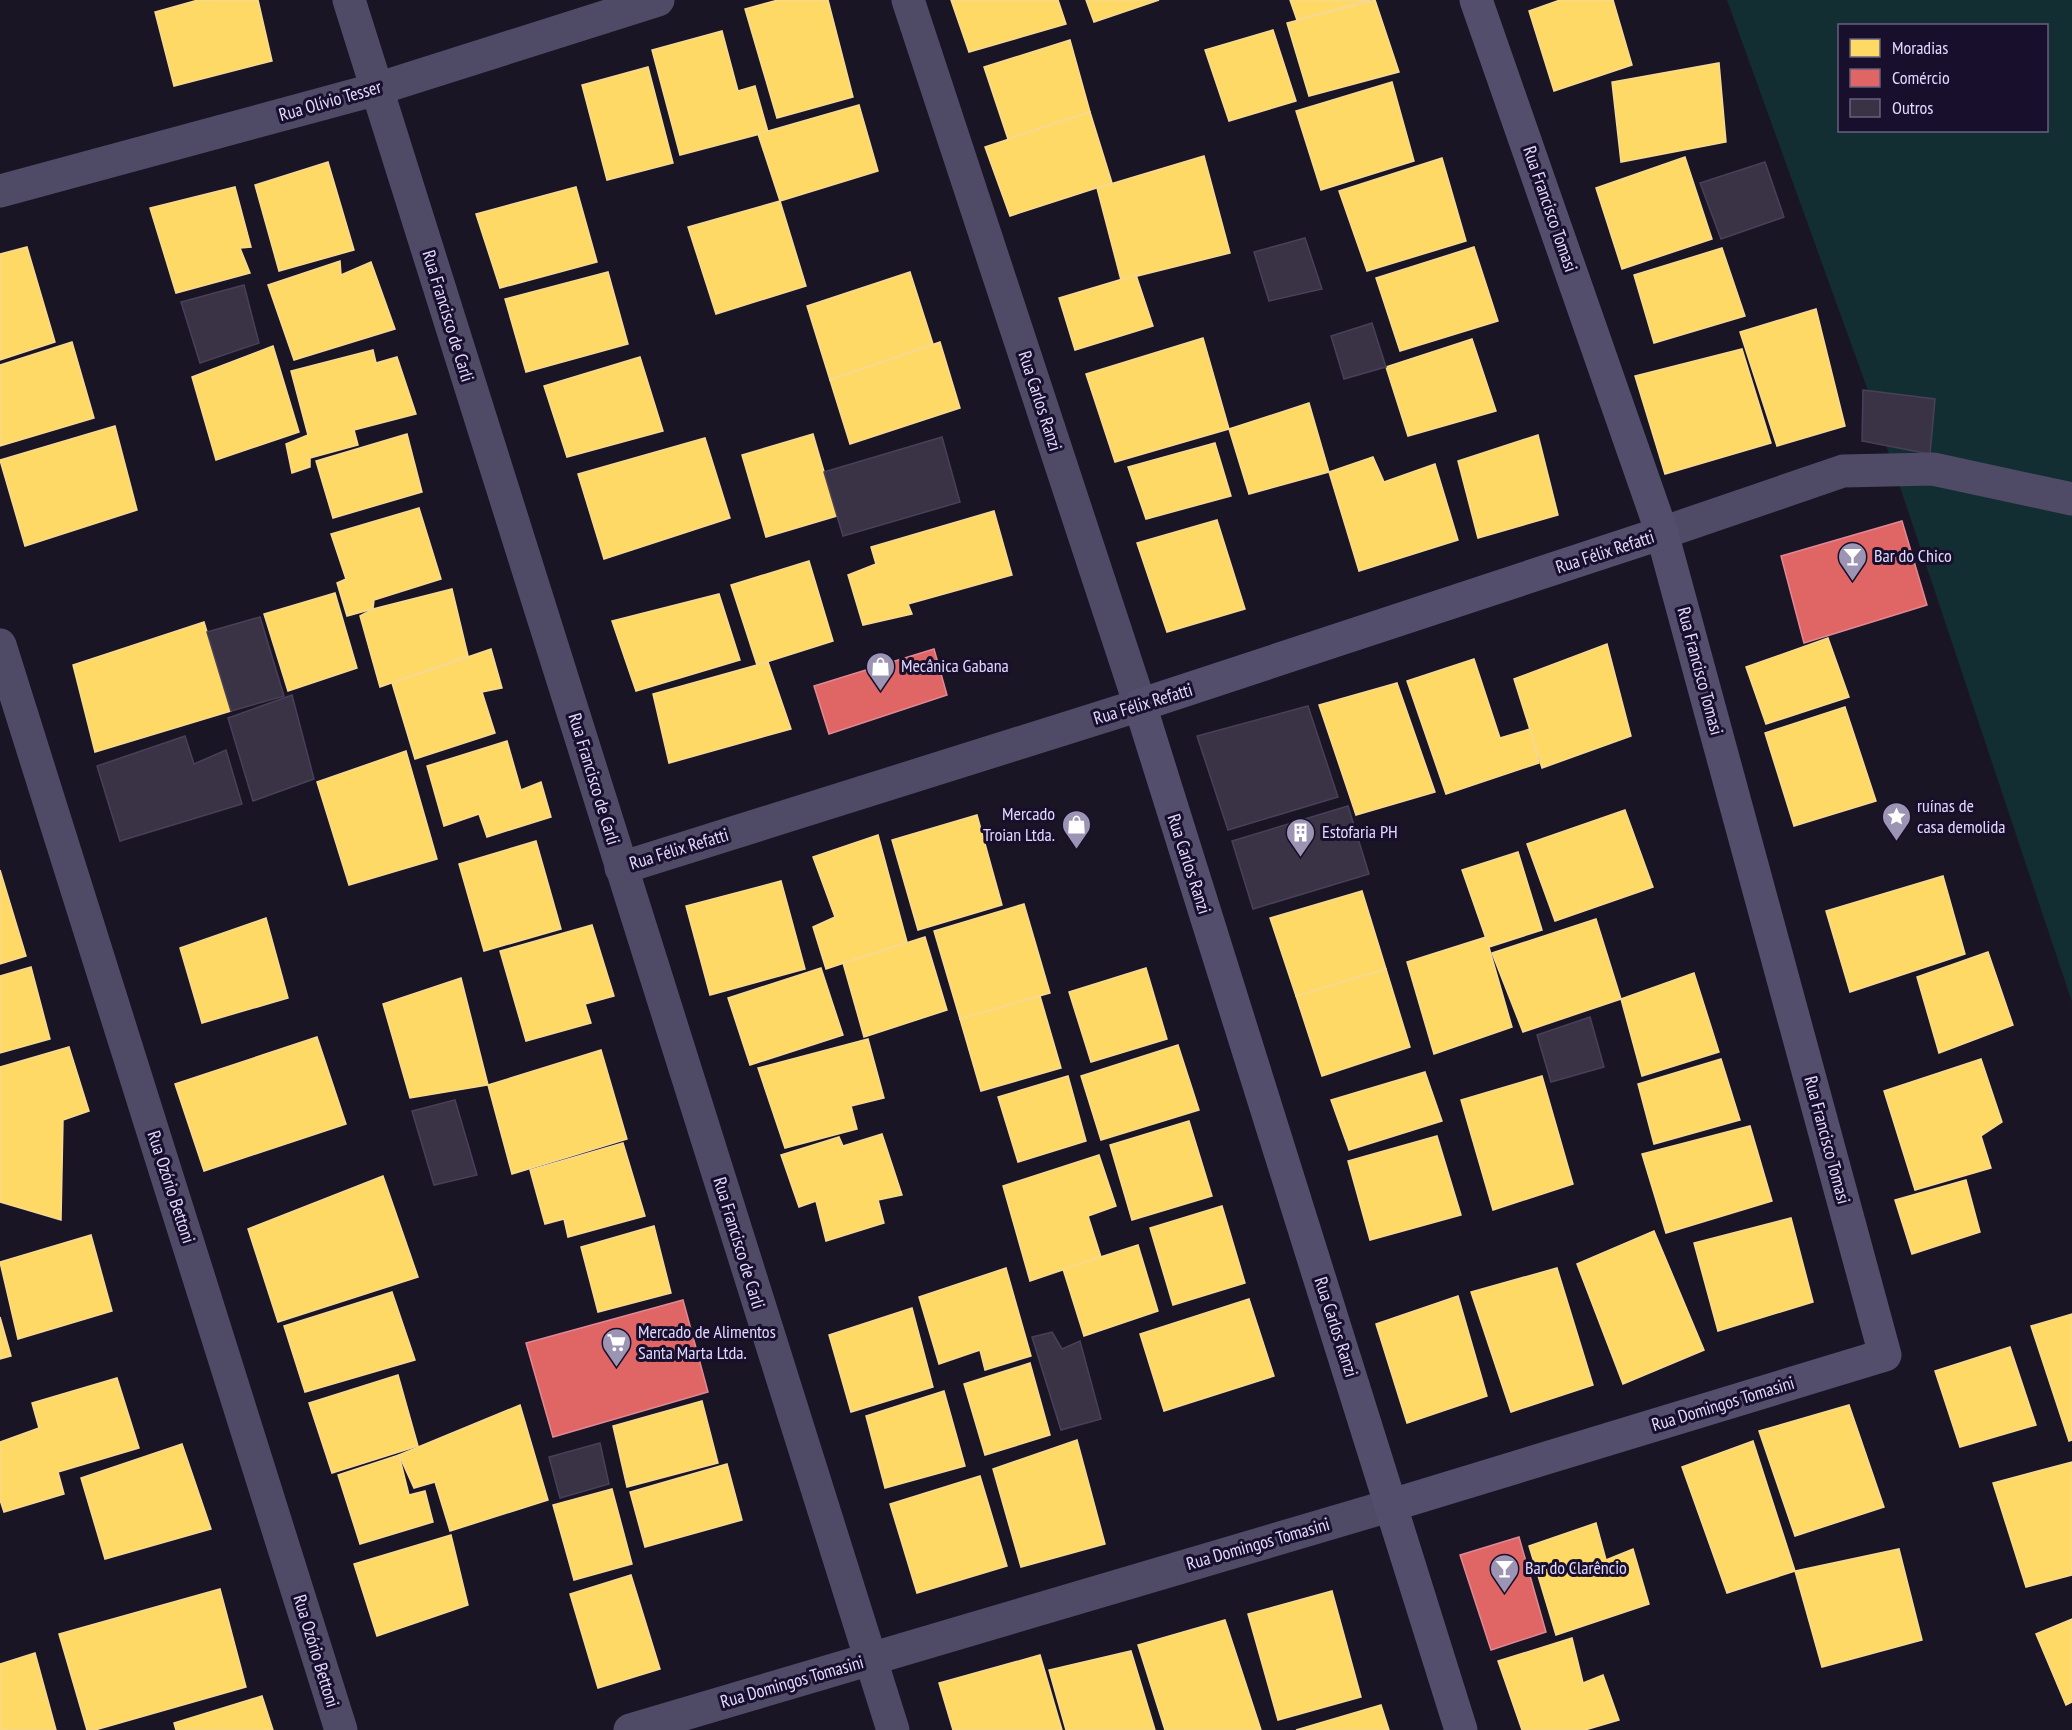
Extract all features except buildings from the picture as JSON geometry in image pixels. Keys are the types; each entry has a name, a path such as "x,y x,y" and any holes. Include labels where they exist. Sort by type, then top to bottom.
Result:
{"main road":[{"name":"Rua Francisco Tomasi","path":"1476,0 1662,533 1885,1355"},
{"name":"Rua Félix Refatti","path":"1140,705 1662,533"},
{"name":"Rua Carlos Ranzi","path":"1140,705 1461,1730"},
{"name":"Rua Domingos Tomasini","path":"1392,1505 1885,1355"}],"street":[{"name":"Rua Francisco de Carli","path":"349,0 893,1730"},
{"name":"Rua Olívio Tesser","path":"0,191 377,89 658,0"},
{"name":"Rua Carlos Ranzi","path":"908,0 1140,705"},
{"path":"1662,533 1843,471 1933,469 2072,499"},
{"name":"Rua Ozório Bettoni","path":"0,645 341,1730"},
{"name":"Rua Félix Refatti","path":"621,868 1140,705"},
{"name":"Rua Domingos Tomasini","path":"630,1730 1392,1505"}],"green space":[{"path":"1727,0 2072,0 2072,1002 1866,385"}],"place":[{"name":"Bar do Chico","path":"1853,582"},
{"name":"Mecânica Gabana","path":"880,692"},
{"name":"ruínas de casa demolida","path":"1896,842"},
{"name":"Mercado Troian Ltda.","path":"1076,850"},
{"name":"Estofaria PH","path":"1301,858"},
{"name":"Mercado de Alimentos Santa Marta Ltda.","path":"617,1368"},
{"name":"Bar do Clarêncio","path":"1504,1594"}]}
